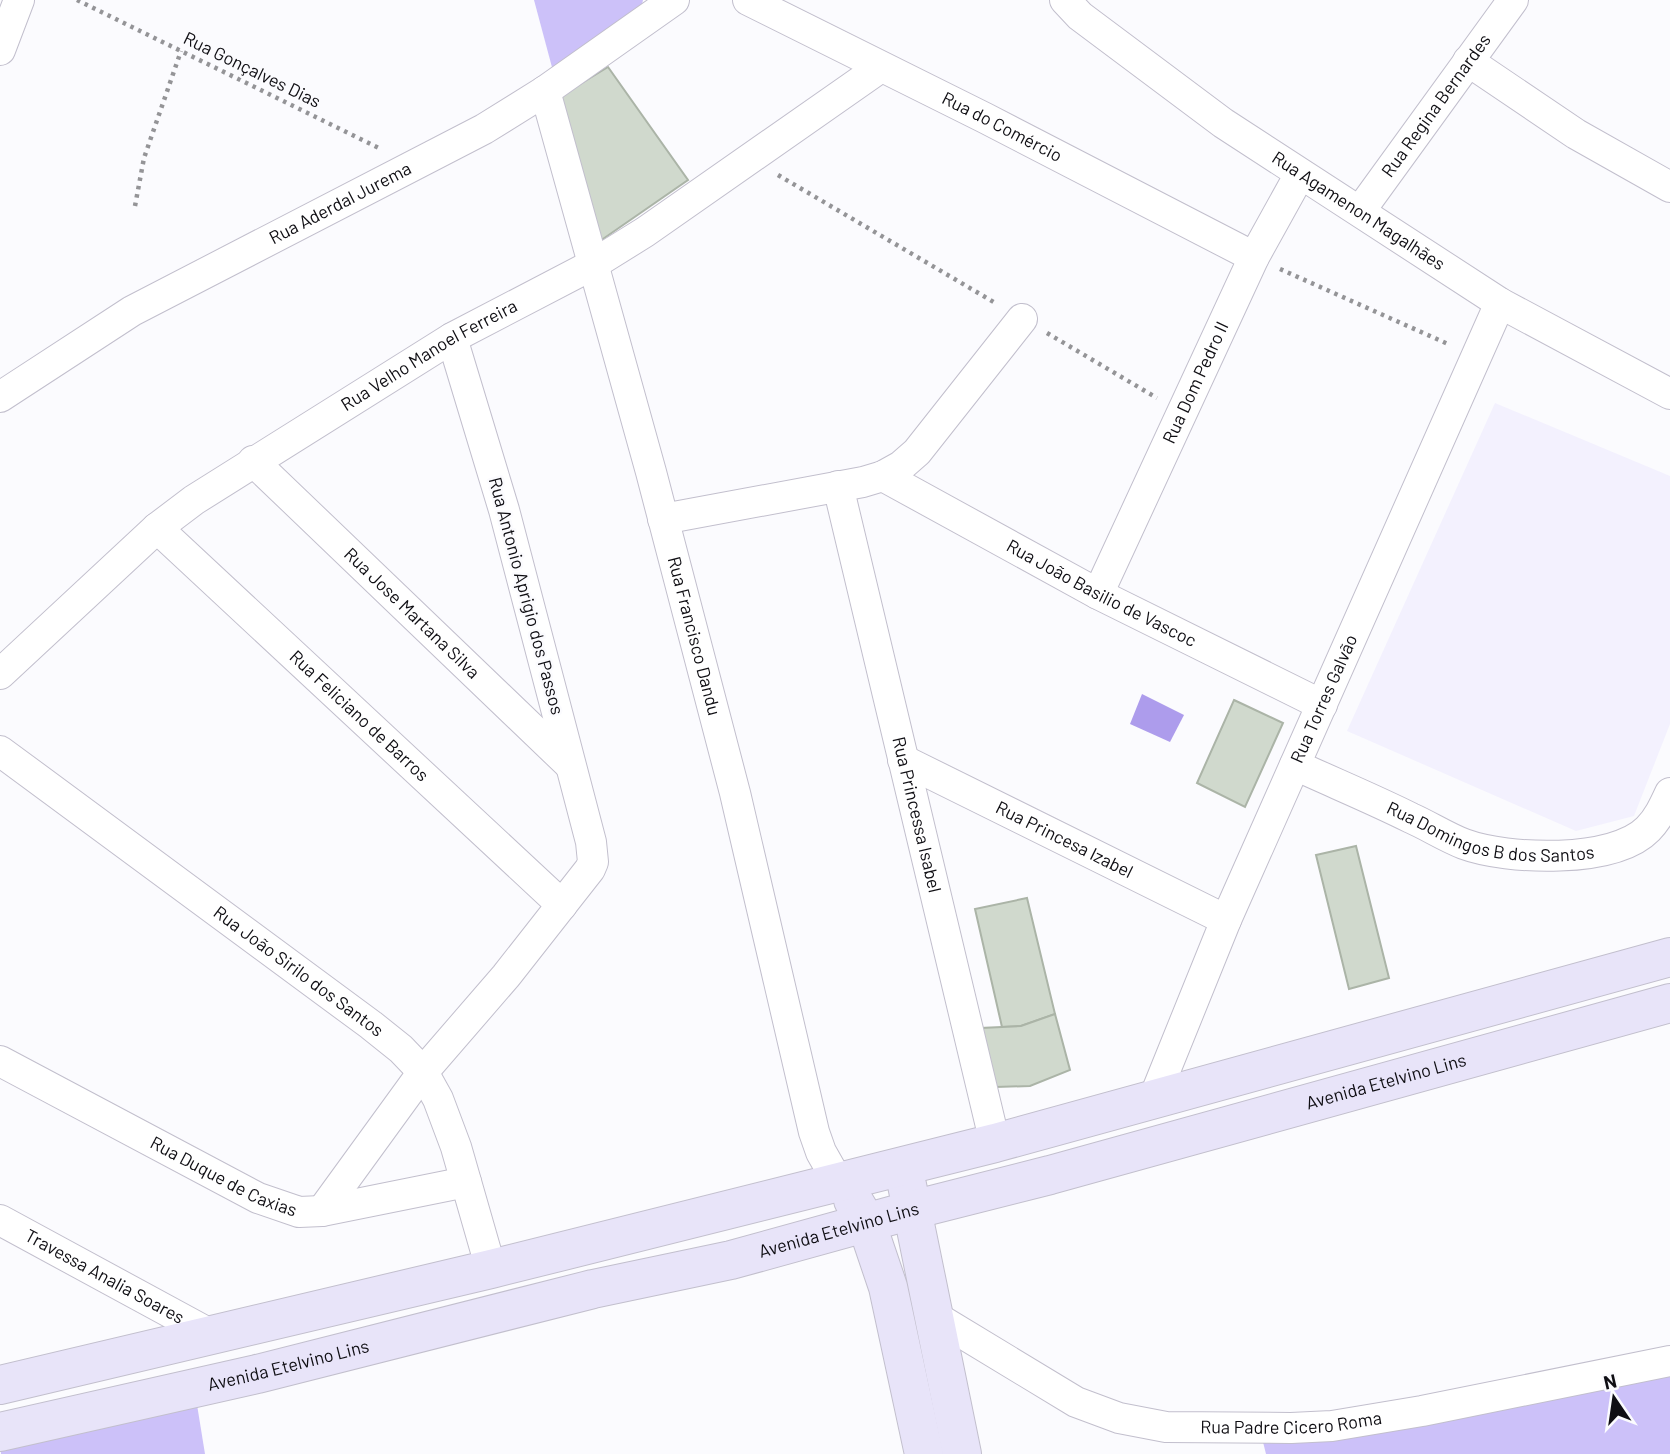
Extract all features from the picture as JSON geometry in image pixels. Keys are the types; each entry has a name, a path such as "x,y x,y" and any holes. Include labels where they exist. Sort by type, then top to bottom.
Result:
{"main road":[{"path":"0,1385 491,1269 995,1143 1670,957"},
{"path":"1530,996 1542,1038"},
{"name":"Avenida Etelvino Lins","path":"0,1432 257,1374 593,1289 731,1260 1050,1175 1670,1003"},
{"path":"903,1166 962,1454"},
{"path":"838,1182 866,1222 888,1287 924,1454"},
{"path":"583,1246 593,1289"},
{"path":"46,1374 55,1420"}],"street":[{"path":"0,50 19,0"},
{"name":"Rua Aderdal Jurema","path":"0,397 132,311 484,129 545,91 674,0"},
{"name":"Rua do Comércio","path":"748,0 985,118 1254,257"},
{"name":"Rua Regina Bernardes","path":"1360,211 1513,0"},
{"name":"Rua Agamenon Magalhães","path":"1082,5 1223,123 1500,303 1670,394"},
{"path":"1468,61 1576,134 1670,187"},
{"name":"Rua Velho Manoel Ferreira","path":"0,674 157,528 194,500 452,338 592,265 695,199 881,67"},
{"name":"Rua Francisco Dandu","path":"545,91 735,793 814,1132 838,1182"},
{"name":"Rua Dom Pedro II","path":"1098,594 1254,257 1300,173"},
{"name":"Rua Torres Galvão","path":"1154,1098 1226,920 1500,303"},
{"path":"663,519 883,476 901,466 934,433 1022,319"},
{"name":"Rua Antonio Aprigio dos Passos","path":"452,338 504,510 593,856 590,869 562,905"},
{"name":"Rua Jose Martana Silva","path":"253,461 570,765"},
{"name":"Rua João Basilio de Vascoc","path":"883,476 1098,594 1322,705"},
{"name":"Rua Princessa Isabel","path":"838,486 995,1143"},
{"name":"Rua Feliciano de Barros","path":"157,528 562,905"},
{"name":"Rua João Sirilo dos Santos","path":"0,751 371,1025 401,1049 423,1072 438,1099 491,1269"},
{"name":"Rua Princesa Izabel","path":"903,760 1226,920"},
{"name":"Rua Domingos B dos Santos","path":"1295,765 1411,817 1463,844 1502,854 1543,856 1604,850 1631,841 1647,830 1661,812 1670,793"},
{"path":"322,1211 423,1072 506,976 562,905"},
{"name":"Rua Duque de Caxias","path":"0,1061 258,1198 299,1212 322,1211 466,1182"},
{"name":"Travessa Analia Soares","path":"0,1220 210,1334"},
{"name":"Rua Padre Cicero Roma","path":"934,1316 1076,1402 1119,1418 1166,1427 1291,1428 1372,1420 1670,1361"}],"path":[{"name":"Rua Gonçalves Dias","path":"77,0 415,165"},
{"path":"135,206 144,158 181,51"},
{"path":"750,158 1182,413"},
{"path":"1254,257 1477,358"}],"shaded area":[{"path":"534,0 643,0 641,9 553,71"},
{"path":"1495,403 1670,476 1670,724 1634,816 1576,831 1347,731"},
{"path":"1142,694 1184,715 1170,742 1130,724"},
{"path":"1670,1365 1670,1454 1266,1454 1263,1442"},
{"path":"193,1380 205,1454 1,1454 0,1434"}],"building":[{"path":"608,67 688,180 600,241 559,97"},
{"path":"1234,700 1283,723 1245,807 1197,783"},
{"path":"1356,846 1389,978 1349,989 1316,855"},
{"path":"1027,898 1055,1014 1021,1026 1002,1027 975,909"},
{"path":"1055,1014 1070,1070 1030,1086 996,1087 981,1028 1021,1026"}]}
